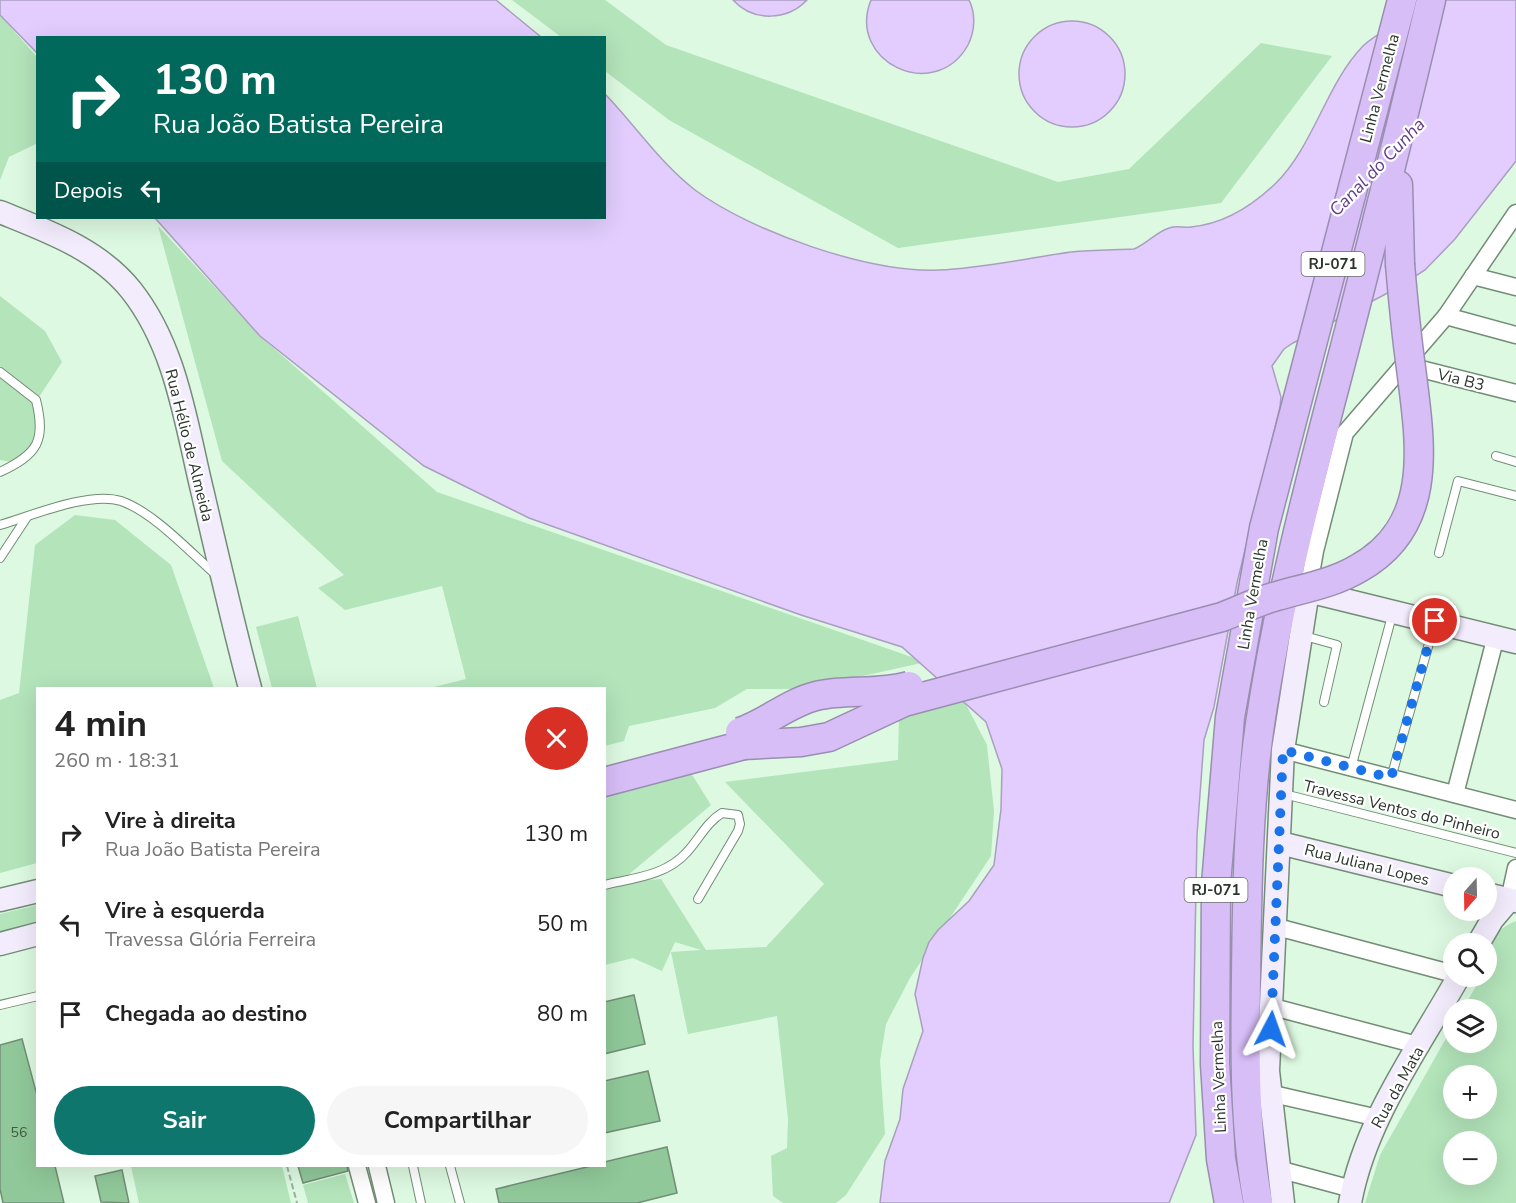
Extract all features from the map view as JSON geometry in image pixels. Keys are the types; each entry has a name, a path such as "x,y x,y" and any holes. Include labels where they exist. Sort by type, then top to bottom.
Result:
{"highway":[{"name":"Linha Vermelha","path":"1229,1203 1221,1160 1215,1064 1216,884 1230,717 1264,528 1402,0"},
{"name":"Linha Vermelha","path":"1258,1203 1250,1158 1245,1068 1246,908 1251,805 1260,724 1288,566 1407,106 1431,0"},
{"path":"606,767 744,746 801,742 829,737 904,702 1222,617 1274,596 1337,579 1371,561 1399,528 1416,493 1420,463 1397,214 1400,156 1407,106"},
{"path":"606,781 751,728 786,708 818,696 889,692 1218,604 1274,596"},
{"path":"1213,1203 1210,1165 1215,1064"}],"street":[{"name":"Rua Hélio de Almeida","path":"0,212 63,237 103,264 130,289 148,314 174,372 250,687"},
{"path":"1283,1203 1269,1093 1283,750 1308,591 1345,433 1446,316 1473,276 1510,231 1516,213"},
{"path":"1473,276 1516,287"},
{"path":"1446,316 1516,335"},
{"name":"Via B3","path":"1405,365 1516,393"},
{"path":"1308,591 1506,639 1455,794"},
{"path":"1283,750 1516,810"},
{"name":"Rua Juliana Lopes","path":"1280,843 1443,883"},
{"path":"1484,933 1492,920 1512,900 1516,868"},
{"path":"0,900 36,891"},
{"path":"1497,897 1512,900"},
{"path":"1277,927 1443,971"},
{"path":"0,944 36,935"},
{"name":"Rua da Mata","path":"1351,1196 1364,1150 1378,1118 1453,987"},
{"path":"1273,1007 1420,1046"},
{"path":"1269,1093 1378,1118"},
{"path":"357,1167 367,1203"},
{"path":"377,1167 386,1203"},
{"path":"1278,1169 1351,1196"}],"lane":[{"path":"0,372 36,400 41,432 33,451 18,463 0,472"},
{"path":"1496,456 1516,462"},
{"path":"1439,553 1458,481 1516,496"},
{"path":"0,525 73,504 101,499 121,502 160,526 223,580"},
{"path":"0,558 27,517"},
{"path":"1351,768 1394,610"},
{"path":"1391,778 1435,621"},
{"path":"1300,634 1337,645 1324,702"},
{"name":"Travessa Ventos do Pinheiro","path":"1282,794 1516,853"},
{"path":"606,884 668,868 688,852 714,818 722,813 738,815 740,824 738,831 698,899"},
{"path":"0,1005 36,996"},
{"path":"412,1167 421,1203"},
{"path":"450,1167 459,1203"}],"path":[{"path":"288,1167 297,1203"}],"green space":[{"path":"512,0 605,0 666,45 1058,182 1129,169 1261,43 1332,56 1221,203 898,248 669,120 606,72 606,36 560,36"},
{"path":"0,15 36,56 36,144 9,157 0,180"},
{"path":"158,226 260,336 437,492 926,662 804,689 747,689 715,708 629,726 624,741 606,746 606,687 434,687 466,679 442,586 345,610 318,588 344,575 222,461"},
{"path":"0,296 45,331 62,362 37,400 41,433 18,463 0,460"},
{"path":"75,515 115,520 171,565 214,687 36,687 36,863 0,873 0,700 19,693 35,545"},
{"path":"298,616 317,687 272,687 256,627"},
{"path":"960,693 987,745 994,811 991,856 910,978 886,1024 880,1061 885,1134 846,1195 836,1203 783,1203 773,1196 771,1156 787,1148 788,1119 777,1016 688,1034 671,952 701,950 675,942 662,971 633,958 606,965 606,791 691,773 711,805 620,882 661,879 706,950 766,947 824,884 725,782 898,760 899,718"},
{"path":"36,905 36,926 0,936 0,914"},
{"path":"1516,921 1516,1203 1365,1203 1380,1155 1443,1044 1443,1053 1497,1053 1497,999 1469,999 1476,987 1497,987 1497,933"},
{"path":"131,1167 282,1167 291,1203 139,1203"},
{"path":"345,1174 354,1203 308,1203 303,1185"}],"water":[{"path":"0,0 496,0 540,36 36,36 36,52 0,15"},
{"path":"733,0 807,0 790,12 770,16 750,12"},
{"path":"871,0 969,0 974,17 968,45 953,63 935,72 916,73 898,68 882,57 871,41 867,22"},
{"name":"Canal do Cunha","path":"1436,0 1516,0 1516,161 1455,239 1425,270 1397,288 1293,343 1284,349 1272,366 1281,397 1280,407 1237,583 1214,707 1204,740 1197,835 1193,1046 1196,1135 1169,1203 880,1203 885,1161 900,1119 903,1089 923,1031 915,994 923,958 929,942 938,930 969,901 994,865 1001,809 1002,769 986,722 902,647 801,615 529,518 424,466 260,336 156,219 606,219 606,95 659,156 695,190 747,221 812,247 846,257 879,265 939,270 989,265 1071,252 1134,249 1169,228 1203,225 1226,218 1266,192 1288,169 1300,152 1350,61 1363,46"},
{"path":"1072,21 1092,25 1109,37 1121,54 1125,74 1121,94 1109,111 1092,123 1072,127 1052,123 1035,111 1023,94 1019,74 1023,54 1035,37 1052,25"}],"building":[{"path":"634,995 645,1044 606,1054 606,1002"},
{"path":"22,1039 36,1092 36,1167 55,1167 64,1203 3,1203 0,1189 0,1045"},
{"path":"648,1071 660,1121 606,1133 606,1081"},
{"path":"667,1147 677,1193 637,1203 499,1203 496,1189 587,1167 606,1167 606,1162"},
{"path":"298,1167 347,1167 348,1171 303,1183"},
{"path":"122,1170 129,1203 101,1202 95,1176"}],"route":[{"path":"1271,1029 1283,750 1391,778 1435,621"}]}
